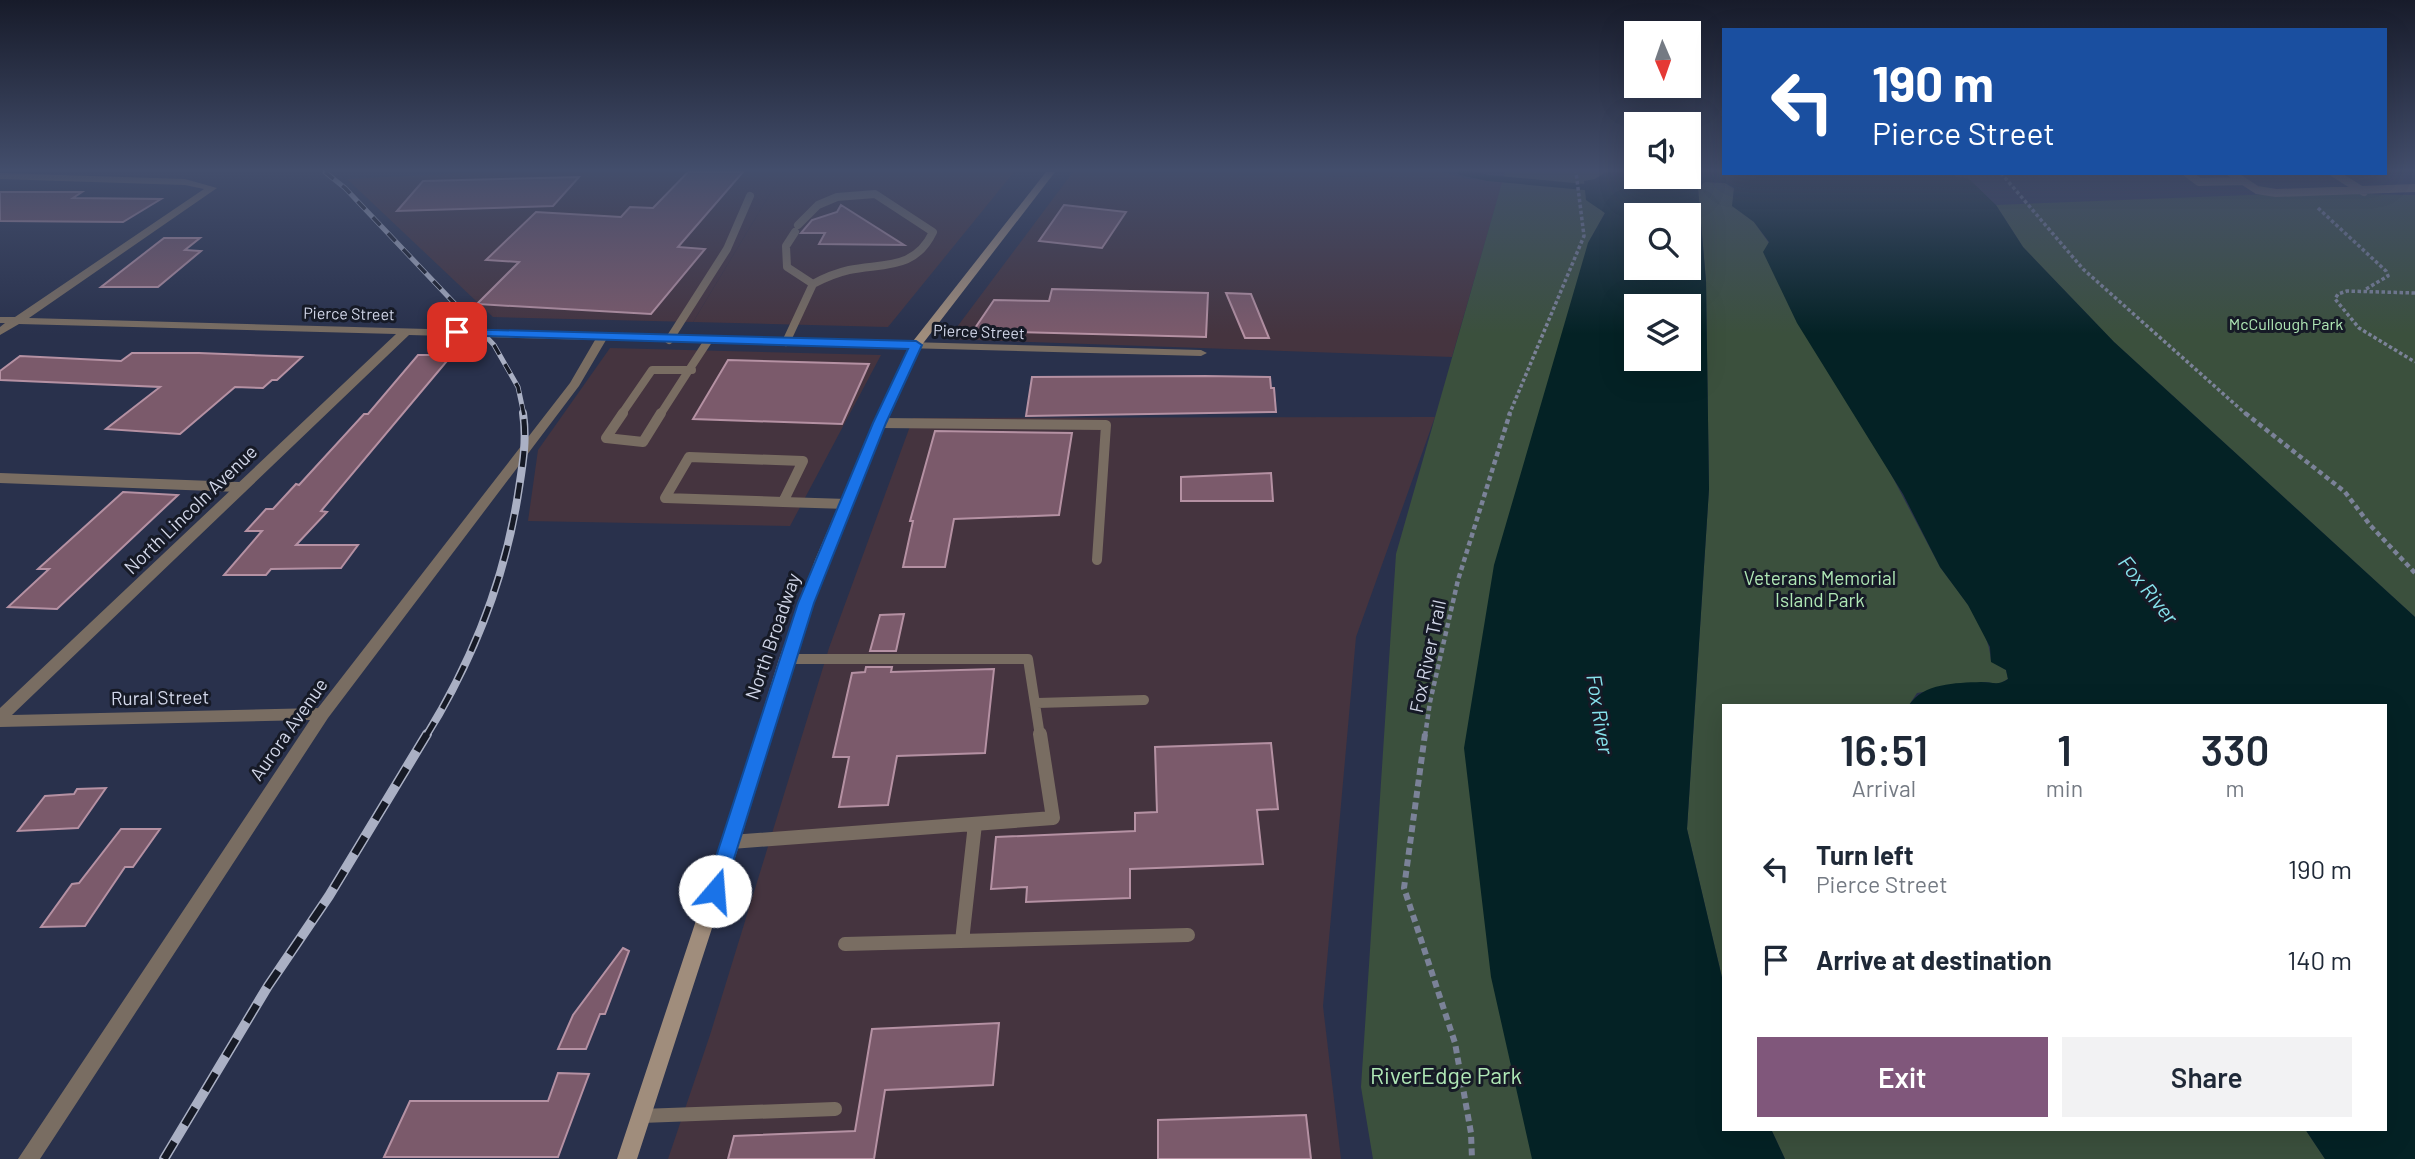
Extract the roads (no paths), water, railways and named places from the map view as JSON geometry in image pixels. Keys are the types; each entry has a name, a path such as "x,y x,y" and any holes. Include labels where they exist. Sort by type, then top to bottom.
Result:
{"main road":[{"name":"North Broadway","path":"627,1159 731,842 786,659 822,560 916,345 1008,226"}],"street":[{"path":"0,332 156,226"},
{"name":"Pierce Street","path":"0,320 1201,353"},
{"name":"North Lincoln Avenue","path":"0,719 239,487 407,330"},
{"name":"Aurora Avenue","path":"29,1159 322,714 575,384 602,338"},
{"name":"Rural Street","path":"0,719 322,714"}],"lane":[{"path":"669,340 727,249 737,226"},
{"path":"799,226 786,246 787,267 813,284"},
{"path":"786,342 813,284 844,271 893,265 916,257 930,242 933,232 924,226"},
{"path":"692,370 652,370 606,438 643,442 692,370 708,341"},
{"path":"880,423 1106,425 1097,560"},
{"path":"783,502 803,461 689,457 665,498 783,502 847,504"},
{"path":"0,478 239,487"},
{"path":"0,488 13,478"},
{"path":"731,842 1053,818 1028,659 786,659"},
{"path":"1037,703 1144,700"},
{"path":"961,941 975,824"},
{"path":"845,944 1188,934"},
{"path":"641,1116 835,1109"}],"water":[{"name":"Fox River","path":"1598,226 1624,226 1624,280 1701,280 1701,226 1706,281 1709,489 1687,829 1722,978 1722,1131 1772,1131 1785,1159 1532,1159 1491,977 1464,748 1494,565 1588,243"},
{"name":"Fox River","path":"1757,226 2010,226 2023,247 2114,342 2415,617 2415,1159 2325,1159 2306,1131 2387,1131 2387,704 1910,704 1932,688 1971,682 2001,682 2008,679 2006,670 1991,662 1990,647 1968,605 1940,567 1903,494 1797,323 1763,252 1769,242"}],"railway":[{"path":"381,226 494,345 518,387 524,415"},
{"path":"426,736 473,647 506,553 523,460 523,413"},
{"path":"164,1159 268,986 329,896 427,734"}],"park label":[{"name":"McCullough Park","path":"2286,323"},
{"name":"Veterans Memorial Island Park","path":"1820,588"},
{"name":"RiverEdge Park","path":"1446,1075"}]}
